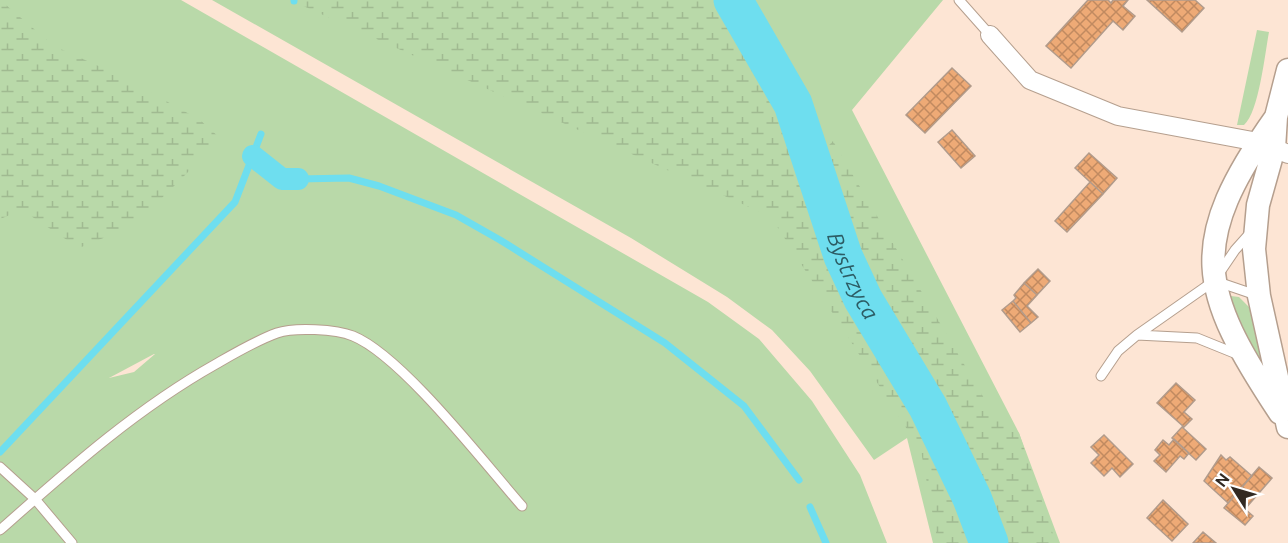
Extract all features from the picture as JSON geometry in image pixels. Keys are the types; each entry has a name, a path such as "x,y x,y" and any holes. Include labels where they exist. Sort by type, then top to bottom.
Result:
{"street":[{"path":"990,35 1030,80 1118,116 1274,148"},
{"path":"1287,424 1276,363 1259,296 1255,227 1263,183 1274,148 1276,117 1288,70"},
{"path":"1274,148 1229,196 1215,233 1212,253 1214,281 1224,317 1244,358 1287,424"}],"lane":[{"path":"959,0 990,35"},
{"path":"1101,376 1118,351 1137,335 1214,281 1235,250 1255,227"},
{"path":"1214,281 1259,296"},
{"path":"0,530 123,424 169,392 243,349 279,332 316,330 353,336 387,359 421,392 522,506"},
{"path":"1137,335 1197,338 1244,358"},
{"path":"0,467 34,500 72,543"}],"green space":[{"path":"0,0 181,0 708,302 759,339 812,401 860,475 887,543 0,543","holes":["155,354 134,372 109,378"]},
{"path":"0,0 54,46 125,78 200,120 221,139 135,225 79,248 22,210 0,219"},
{"path":"212,0 943,0 852,110 1019,433 1060,543 933,543 907,438 874,460 810,371 772,330 727,297 631,238"},
{"path":"290,0 733,0 793,104 813,162 833,141 988,405 1019,433 1056,543 938,543 921,451 771,217"},
{"path":"1257,30 1269,32 1261,82 1249,118 1244,125 1237,125"},
{"path":"1239,297 1249,307 1268,375 1231,311 1229,298"}],"building":[{"path":"1088,0 1108,0 1111,3 1113,0 1128,0 1123,6 1135,16 1123,30 1113,21 1071,68 1046,46"},
{"path":"1147,0 1195,0 1204,8 1182,32"},
{"path":"952,68 971,86 925,133 906,115"},
{"path":"952,130 975,156 961,168 938,142"},
{"path":"1089,153 1117,178 1103,194 1075,168"},
{"path":"1090,182 1103,194 1067,232 1055,221"},
{"path":"1038,269 1050,281 1037,295 1024,283"},
{"path":"1024,283 1037,295 1027,306 1038,317 1031,323 1013,301 1016,298 1014,295"},
{"path":"1013,301 1031,323 1020,332 1002,310"},
{"path":"1176,383 1195,400 1184,412 1192,419 1184,427 1157,403"},
{"path":"1182,427 1206,449 1196,460 1172,438"},
{"path":"1104,435 1133,464 1120,477 1112,468 1104,476 1091,463 1099,455 1091,447"},
{"path":"1174,439 1189,453 1184,459 1180,456 1166,472 1154,461 1160,455 1155,450 1163,440 1169,445"},
{"path":"1221,455 1226,460 1230,457 1252,476 1228,503 1204,481"},
{"path":"1259,467 1272,478 1245,509 1253,516 1245,525 1224,508"},
{"path":"1163,500 1188,524 1172,541 1147,518"},
{"path":"1203,532 1216,543 1193,543"}],"waterway":[{"name":"Bystrzyca","path":"733,0 793,104 843,256 863,299 928,407 972,498 989,543"},
{"path":"0,452 235,202 261,134"},
{"path":"253,156 282,179 298,179"},
{"path":"298,179 349,178 379,186 456,215 500,240 665,343 744,406 799,480"},
{"path":"810,507 826,543"}]}
